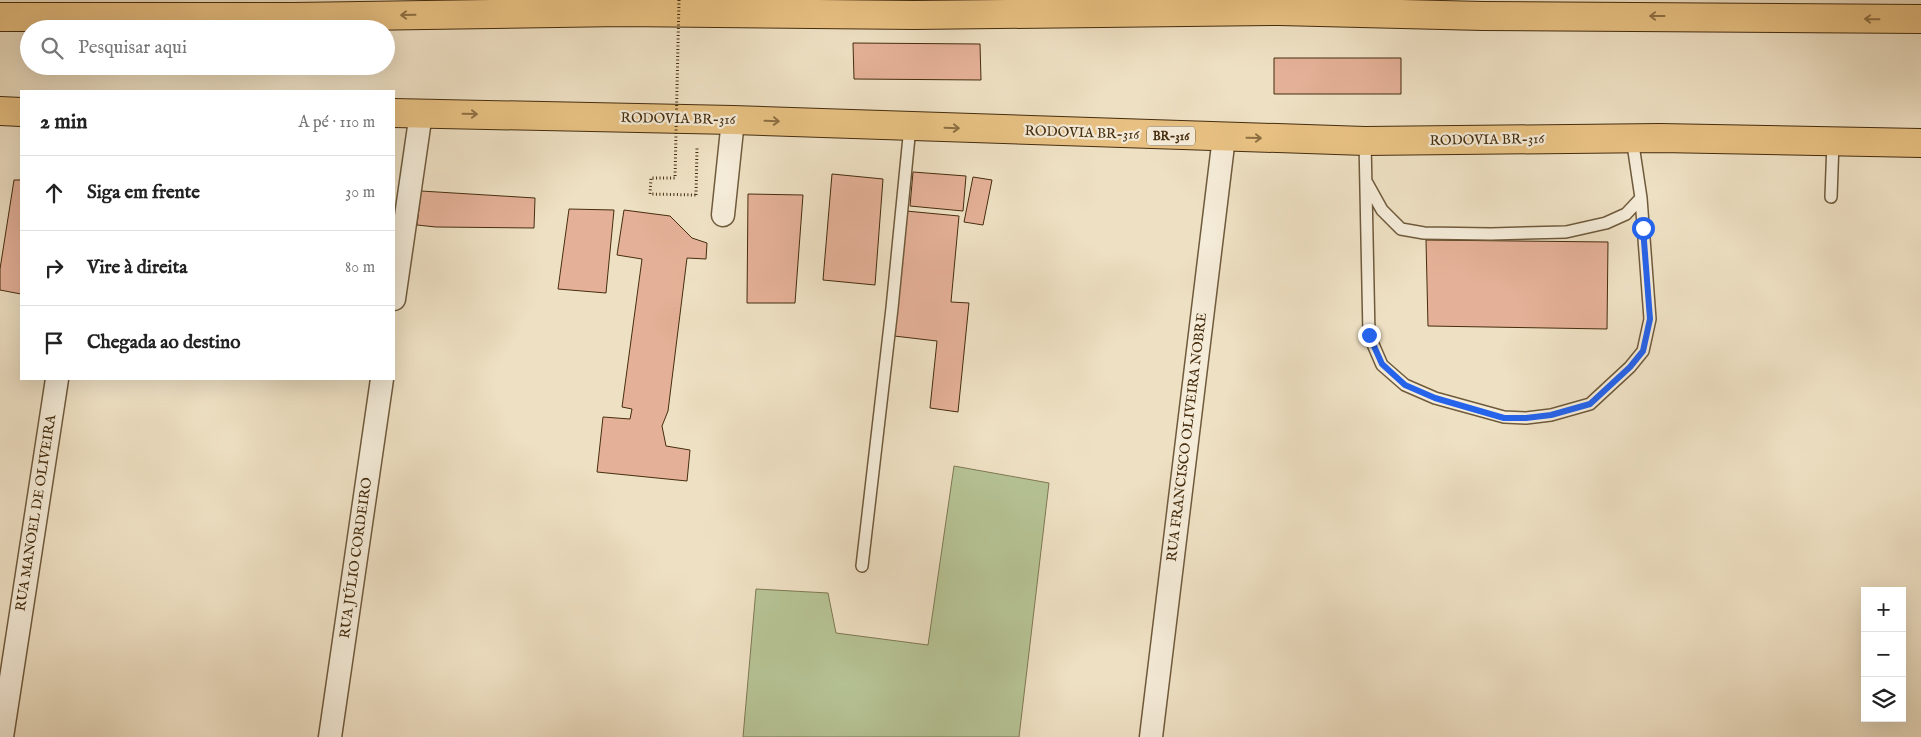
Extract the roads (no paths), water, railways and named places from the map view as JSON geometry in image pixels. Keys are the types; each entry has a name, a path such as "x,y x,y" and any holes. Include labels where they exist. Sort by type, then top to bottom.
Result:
{"highway":[{"path":"16,11 295,8 915,14 1487,8 1706,8 1921,19"},
{"path":"0,111 20,112"},
{"name":"RODOVIA BR-316","path":"395,113 733,120 1365,141 1632,138 1921,144"}],"street":[{"path":"395,292 421,113"},
{"path":"723,215 733,120"},
{"name":"RUA FRANCISCO OLIVEIRA NOBRE","path":"1151,737 1224,137"},
{"name":"RUA MANOEL DE OLIVEIRA","path":"2,737 57,380"},
{"name":"RUA JÚLIO CORDEIRO","path":"330,737 382,380"}],"lane":[{"path":"862,566 892,308 910,127"},
{"path":"1365,141 1369,335 1382,364 1405,385 1435,398 1504,418 1526,418 1551,415 1590,404 1630,367 1643,351 1650,319 1641,198 1632,138"},
{"path":"1831,197 1833,142"},
{"path":"1366,182 1382,210 1401,229 1424,232 1491,234 1566,232 1606,223 1626,214 1641,198"}]}
